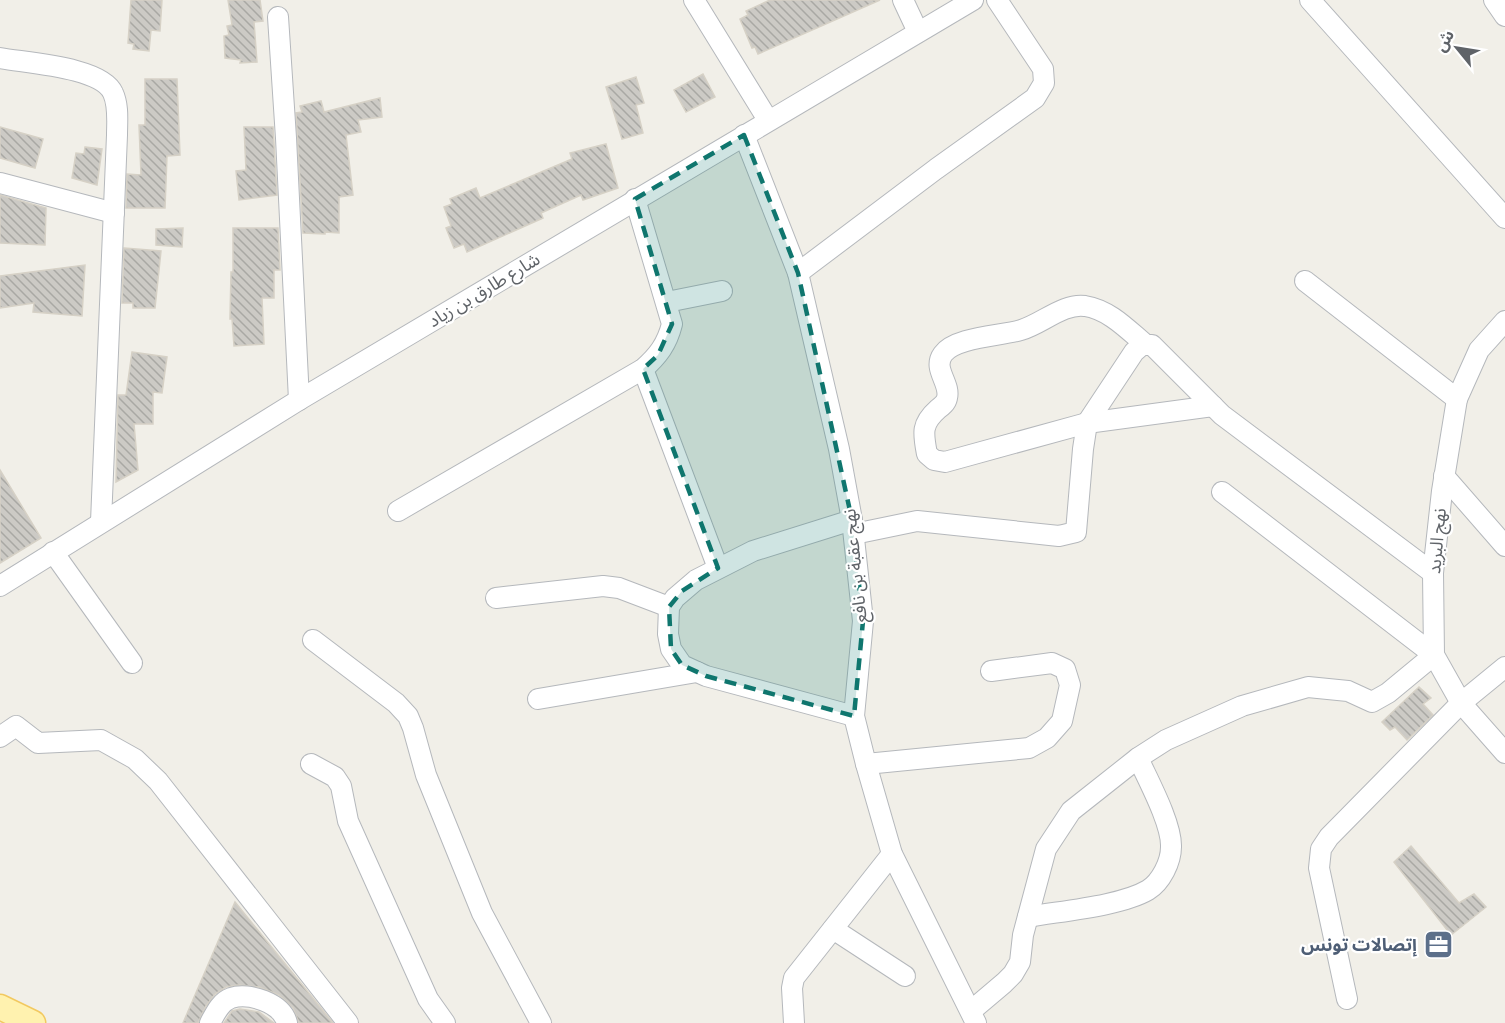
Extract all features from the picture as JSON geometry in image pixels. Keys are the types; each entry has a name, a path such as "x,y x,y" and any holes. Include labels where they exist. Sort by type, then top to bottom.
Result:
{"main road":[{"path":"0,1007 33,1023"}],"street":[{"path":"694,0 768,120"},
{"path":"903,0 918,32"},
{"name":"شارع طارق بن زياد","path":"0,586 298,400 973,0"},
{"path":"798,273 936,168 1035,98 1044,83 1043,69 997,0"},
{"path":"1310,0 1505,218"},
{"path":"1494,0 1505,16"},
{"path":"278,17 298,400"},
{"path":"0,58 94,76 106,83 113,92 116,102 117,135 101,522"},
{"name":"نهج عقبة بن نافع","path":"744,135 798,273 822,373 853,527 862,621 854,716 866,764 892,855 974,1017"},
{"path":"0,183 114,213"},
{"path":"398,511 643,369 658,355 672,324 635,199"},
{"path":"1305,281 1457,399"},
{"path":"667,302 722,291"},
{"path":"1146,345 1110,315 1082,306 1065,309 1021,330 955,344 941,356 939,366 947,398 943,405 930,416 923,435 927,454 934,460 945,462 1088,423 1213,406"},
{"name":"نهج البريد","path":"1505,321 1479,350 1457,399 1444,476 1433,573 1434,655 1461,704 1505,753"},
{"path":"854,716 706,676 682,665 671,649 669,607 682,591 718,568 753,551 853,527 917,521 1059,536 1076,532 1083,448 1088,423 1134,352 1142,345 1152,345 1222,415 1433,573"},
{"path":"643,369 718,568"},
{"path":"1444,476 1505,546"},
{"path":"974,1017 1013,974 1020,962 1028,917 1046,849 1071,810 1138,758 1166,740 1242,706 1308,687 1348,691 1372,702 1388,693 1434,655 1222,492"},
{"path":"53,552 132,663"},
{"path":"496,598 603,586 618,588 669,607"},
{"path":"313,640 396,703 408,716 426,775 482,913 541,1023"},
{"path":"866,764 1029,748 1047,738 1062,721 1070,685 1065,669 1052,663 991,671"},
{"path":"1347,999 1319,868 1321,849 1329,837 1461,704 1505,667"},
{"path":"538,699 697,672"},
{"path":"0,737 16,726 38,743 101,740 135,759 158,781 348,1023"},
{"path":"1028,917 1128,899 1150,889 1166,870 1172,847 1167,824 1138,758"},
{"path":"311,764 335,777 341,786 348,821 428,999 445,1023"},
{"path":"794,1023 792,988 794,978 892,855"},
{"path":"833,929 905,976"},
{"path":"210,1023 219,1007 229,998 241,996 274,1005 286,1018 287,1023"}],"highlighted area":[{"path":"744,135 798,273 852,520 863,621 854,716 706,676 682,665 671,649 669,607 682,591 718,568 643,369 658,355 672,324 635,199"}],"building":[{"path":"131,0 162,0 160,31 151,30 149,51 133,49 134,44 128,43"},
{"path":"228,0 260,0 263,21 254,22 257,62 240,63 241,60 225,58 224,36 229,35 227,26 232,25"},
{"path":"770,0 880,0 758,54 755,47 752,48 740,19 748,15 746,11"},
{"path":"703,74 715,97 686,112 674,90"},
{"path":"636,77 644,103 636,105 643,133 622,139 606,87"},
{"path":"145,79 177,79 180,155 167,156 165,208 126,208 127,174 141,175 139,125 145,125"},
{"path":"380,98 382,117 358,120 361,132 346,135 353,195 339,197 339,233 303,233 296,113 302,112 300,106 321,101 324,112"},
{"path":"0,127 43,139 35,168 0,158"},
{"path":"244,127 273,127 277,195 239,200 236,171 246,170"},
{"path":"606,144 618,188 583,200 581,195 541,213 543,218 467,252 464,244 454,248 446,228 451,226 444,207 452,204 450,199 476,188 480,198 572,159 570,153"},
{"path":"85,147 102,149 97,185 72,178 76,153 84,154"},
{"path":"0,195 46,208 45,245 0,243"},
{"path":"183,228 182,247 156,245 156,229"},
{"path":"233,228 278,228 280,270 274,270 274,298 262,298 264,344 234,346 232,319 230,319"},
{"path":"124,248 161,251 155,308 133,308 133,303 122,303"},
{"path":"85,265 82,316 33,312 34,303 0,308 0,276"},
{"path":"132,352 167,357 162,393 153,392 153,424 134,424 138,470 116,482 118,395 126,395"},
{"path":"0,470 41,538 0,563"},
{"path":"1419,687 1431,698 1423,704 1433,715 1407,740 1395,727 1390,730 1382,722"},
{"path":"1411,846 1459,903 1474,894 1486,907 1451,935 1394,862"},
{"path":"235,902 333,1023 299,1023 293,1008 279,995 259,987 238,985 226,987 215,994 198,1023 183,1023"},
{"path":"240,1009 259,1012 274,1023 224,1023 232,1011"}],"place":[{"name":"إتصالات تونس","path":"1438,945"}]}
